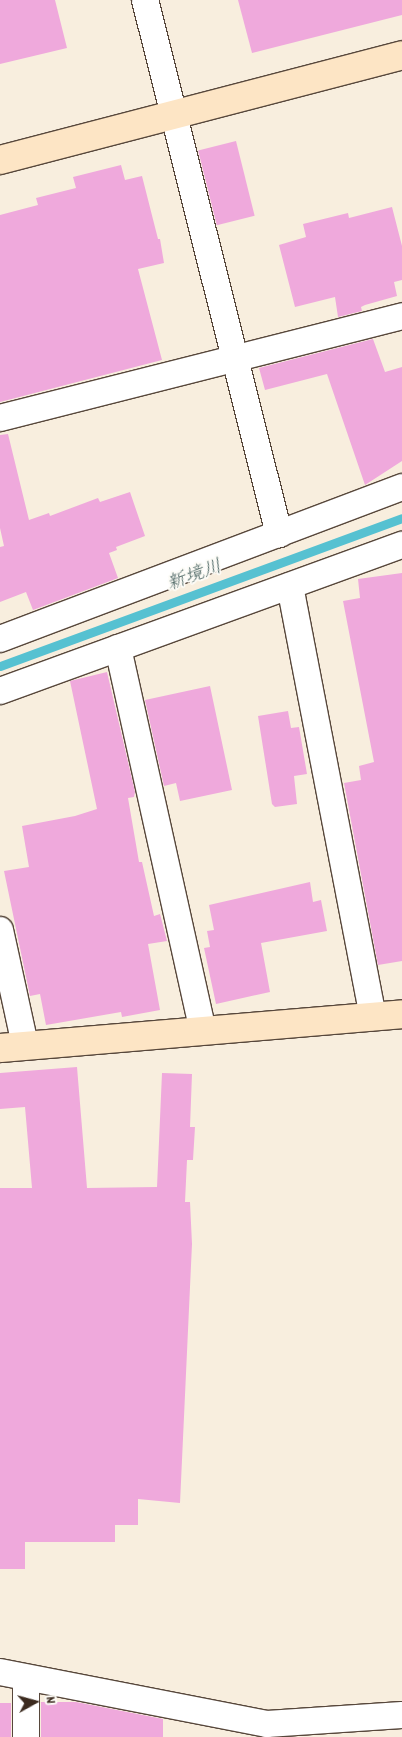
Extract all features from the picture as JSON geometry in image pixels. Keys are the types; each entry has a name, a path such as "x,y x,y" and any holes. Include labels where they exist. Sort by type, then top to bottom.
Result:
{"street":[{"path":"145,0 233,358 279,534"},
{"path":"0,160 402,55"},
{"path":"0,418 402,316"},
{"path":"0,638 402,487"},
{"path":"0,691 402,545"},
{"path":"290,586 372,1017"},
{"path":"118,648 203,1030"},
{"path":"0,930 12,1047 402,1014"},
{"path":"0,1672 267,1724 389,1723"},
{"path":"26,1678 26,1737"}],"building":[{"path":"0,0 55,0 67,48 0,64"},
{"path":"238,0 402,0 402,15 252,53"},
{"path":"236,141 255,216 217,225 198,150"},
{"path":"121,165 125,180 142,176 158,239 160,239 164,263 138,269 162,360 0,402 0,215 38,205 36,198 76,188 73,177"},
{"path":"392,207 402,246 402,280 394,282 397,296 365,305 361,307 362,311 338,317 335,297 295,307 279,245 306,237 303,224 348,213 349,218"},
{"path":"373,339 385,372 402,367 402,461 365,485 327,374 265,390 259,368"},
{"path":"8,434 29,520 49,513 50,516 98,498 100,502 130,492 145,536 116,547 117,550 109,553 118,578 33,610 26,592 0,602 0,547 4,546 0,528 0,435"},
{"path":"402,573 402,961 378,965 344,783 361,780 359,766 374,762 343,601 360,598 358,579"},
{"path":"107,672 135,792 134,797 128,798 139,862 142,862 154,916 160,914 167,941 148,944 160,1010 122,1017 121,1012 46,1025 40,994 30,996 4,871 29,867 22,826 75,816 97,809 70,681"},
{"path":"210,686 232,790 180,801 176,783 164,786 145,700"},
{"path":"288,711 291,728 299,727 307,774 294,776 297,804 275,807 272,804 258,716"},
{"path":"310,882 313,902 321,900 327,931 261,943 270,992 216,1004 204,948 210,947 207,931 214,930 209,905"},
{"path":"77,1067 87,1188 157,1187 162,1073 192,1074 190,1127 195,1127 193,1160 187,1160 185,1202 190,1202 192,1244 180,1503 138,1499 138,1525 115,1525 115,1542 25,1542 25,1569 0,1569 0,1188 32,1188 25,1107 0,1109 0,1073"},
{"path":"41,1702 76,1702 163,1719 163,1737 41,1737"},
{"path":"0,1703 11,1703 11,1737 0,1737"}],"waterway":[{"name":"新境川","path":"0,666 402,518"}]}
